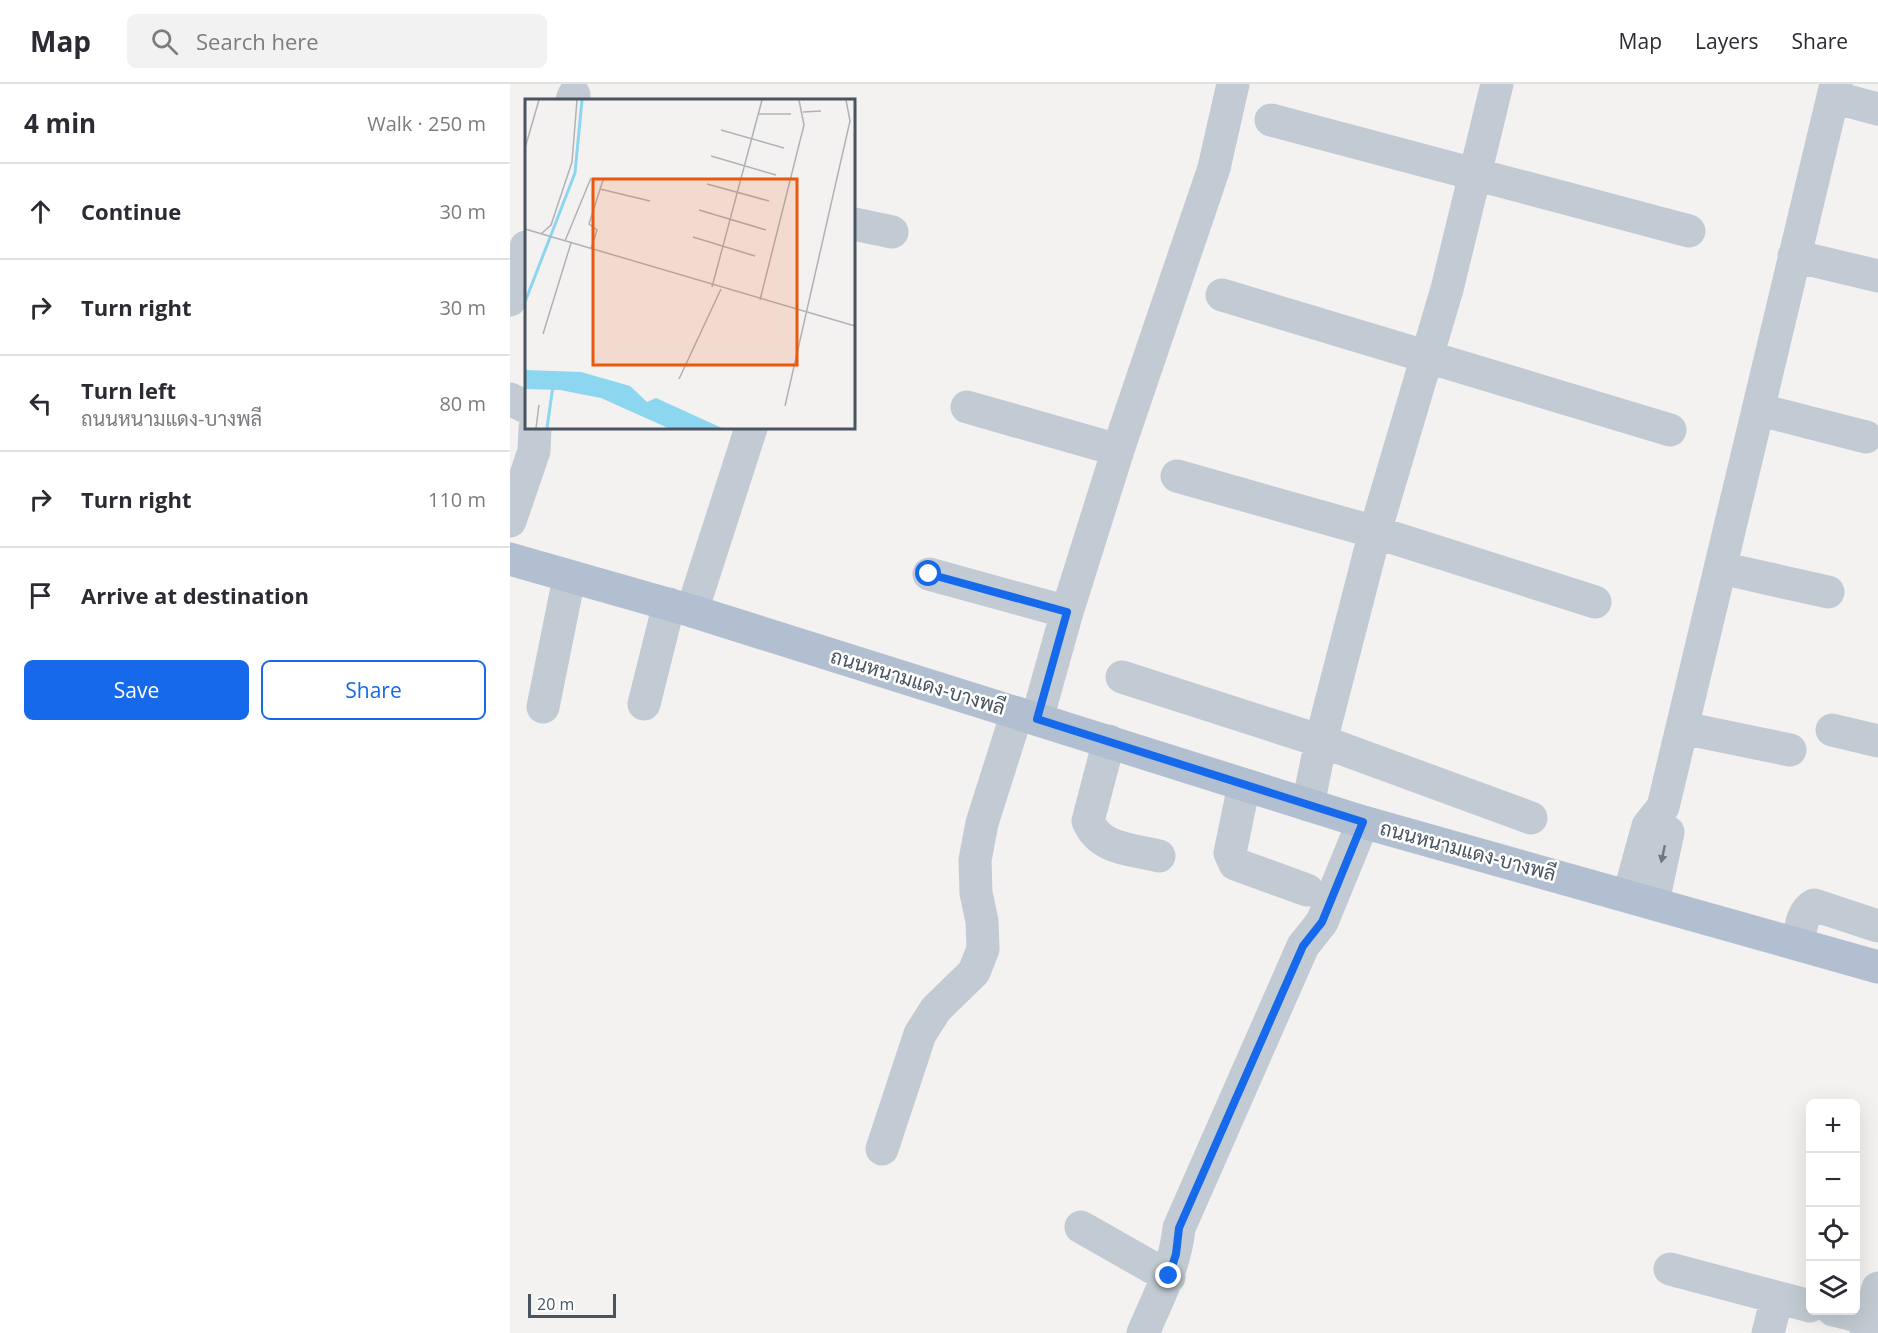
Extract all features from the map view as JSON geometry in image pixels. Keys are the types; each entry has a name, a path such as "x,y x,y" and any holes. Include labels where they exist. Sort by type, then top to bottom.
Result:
{"main road":[{"name":"ถนนหนามแดง-บางพลี","path":"510,559 569,578 681,607 1363,822 1641,898 1878,967"}],"street":[{"path":"882,1149 920,1034 936,1009 974,972 983,949 982,921 976,893 975,860 982,823 1067,612 1118,450 1214,168 1233,84"},
{"path":"1308,804 1321,741 1375,532 1428,359 1476,177 1497,84"},
{"path":"1641,898 1648,826 1663,807 1683,728 1834,91 1878,109"},
{"path":"1271,120 1476,177 1689,231"},
{"path":"855,224 892,232"},
{"path":"510,300 525,251"},
{"path":"1794,256 1878,276"},
{"path":"1222,295 1428,359 1670,430"},
{"path":"510,399 525,406"},
{"path":"967,407 1118,450"},
{"path":"1760,410 1866,437"},
{"path":"510,521 534,451 534,429"},
{"path":"644,704 752,429"},
{"path":"1177,476 1375,532 1596,602"},
{"path":"1721,568 1828,592"},
{"path":"929,574 1067,612"},
{"path":"543,707 569,578"},
{"path":"1122,677 1321,741 1530,818"},
{"path":"1683,728 1790,750"},
{"path":"1832,730 1878,741"},
{"path":"1109,741 1088,821 1093,833 1103,843 1159,856"},
{"path":"1244,785 1230,853 1232,860 1235,864 1307,890"},
{"path":"1143,1333 1173,1265 1179,1228 1303,946 1322,922 1363,822"},
{"path":"1798,944 1804,915 1807,909 1814,905 1878,926"},
{"path":"1081,1227 1173,1265"},
{"path":"1670,1269 1806,1304"},
{"path":"1851,1320 1878,1288"},
{"path":"1768,1333 1777,1298"}],"route":[{"path":"929,574 1067,612 1037,719 1363,822 1322,922 1303,946 1179,1228 1176,1254 1169,1276"}]}
